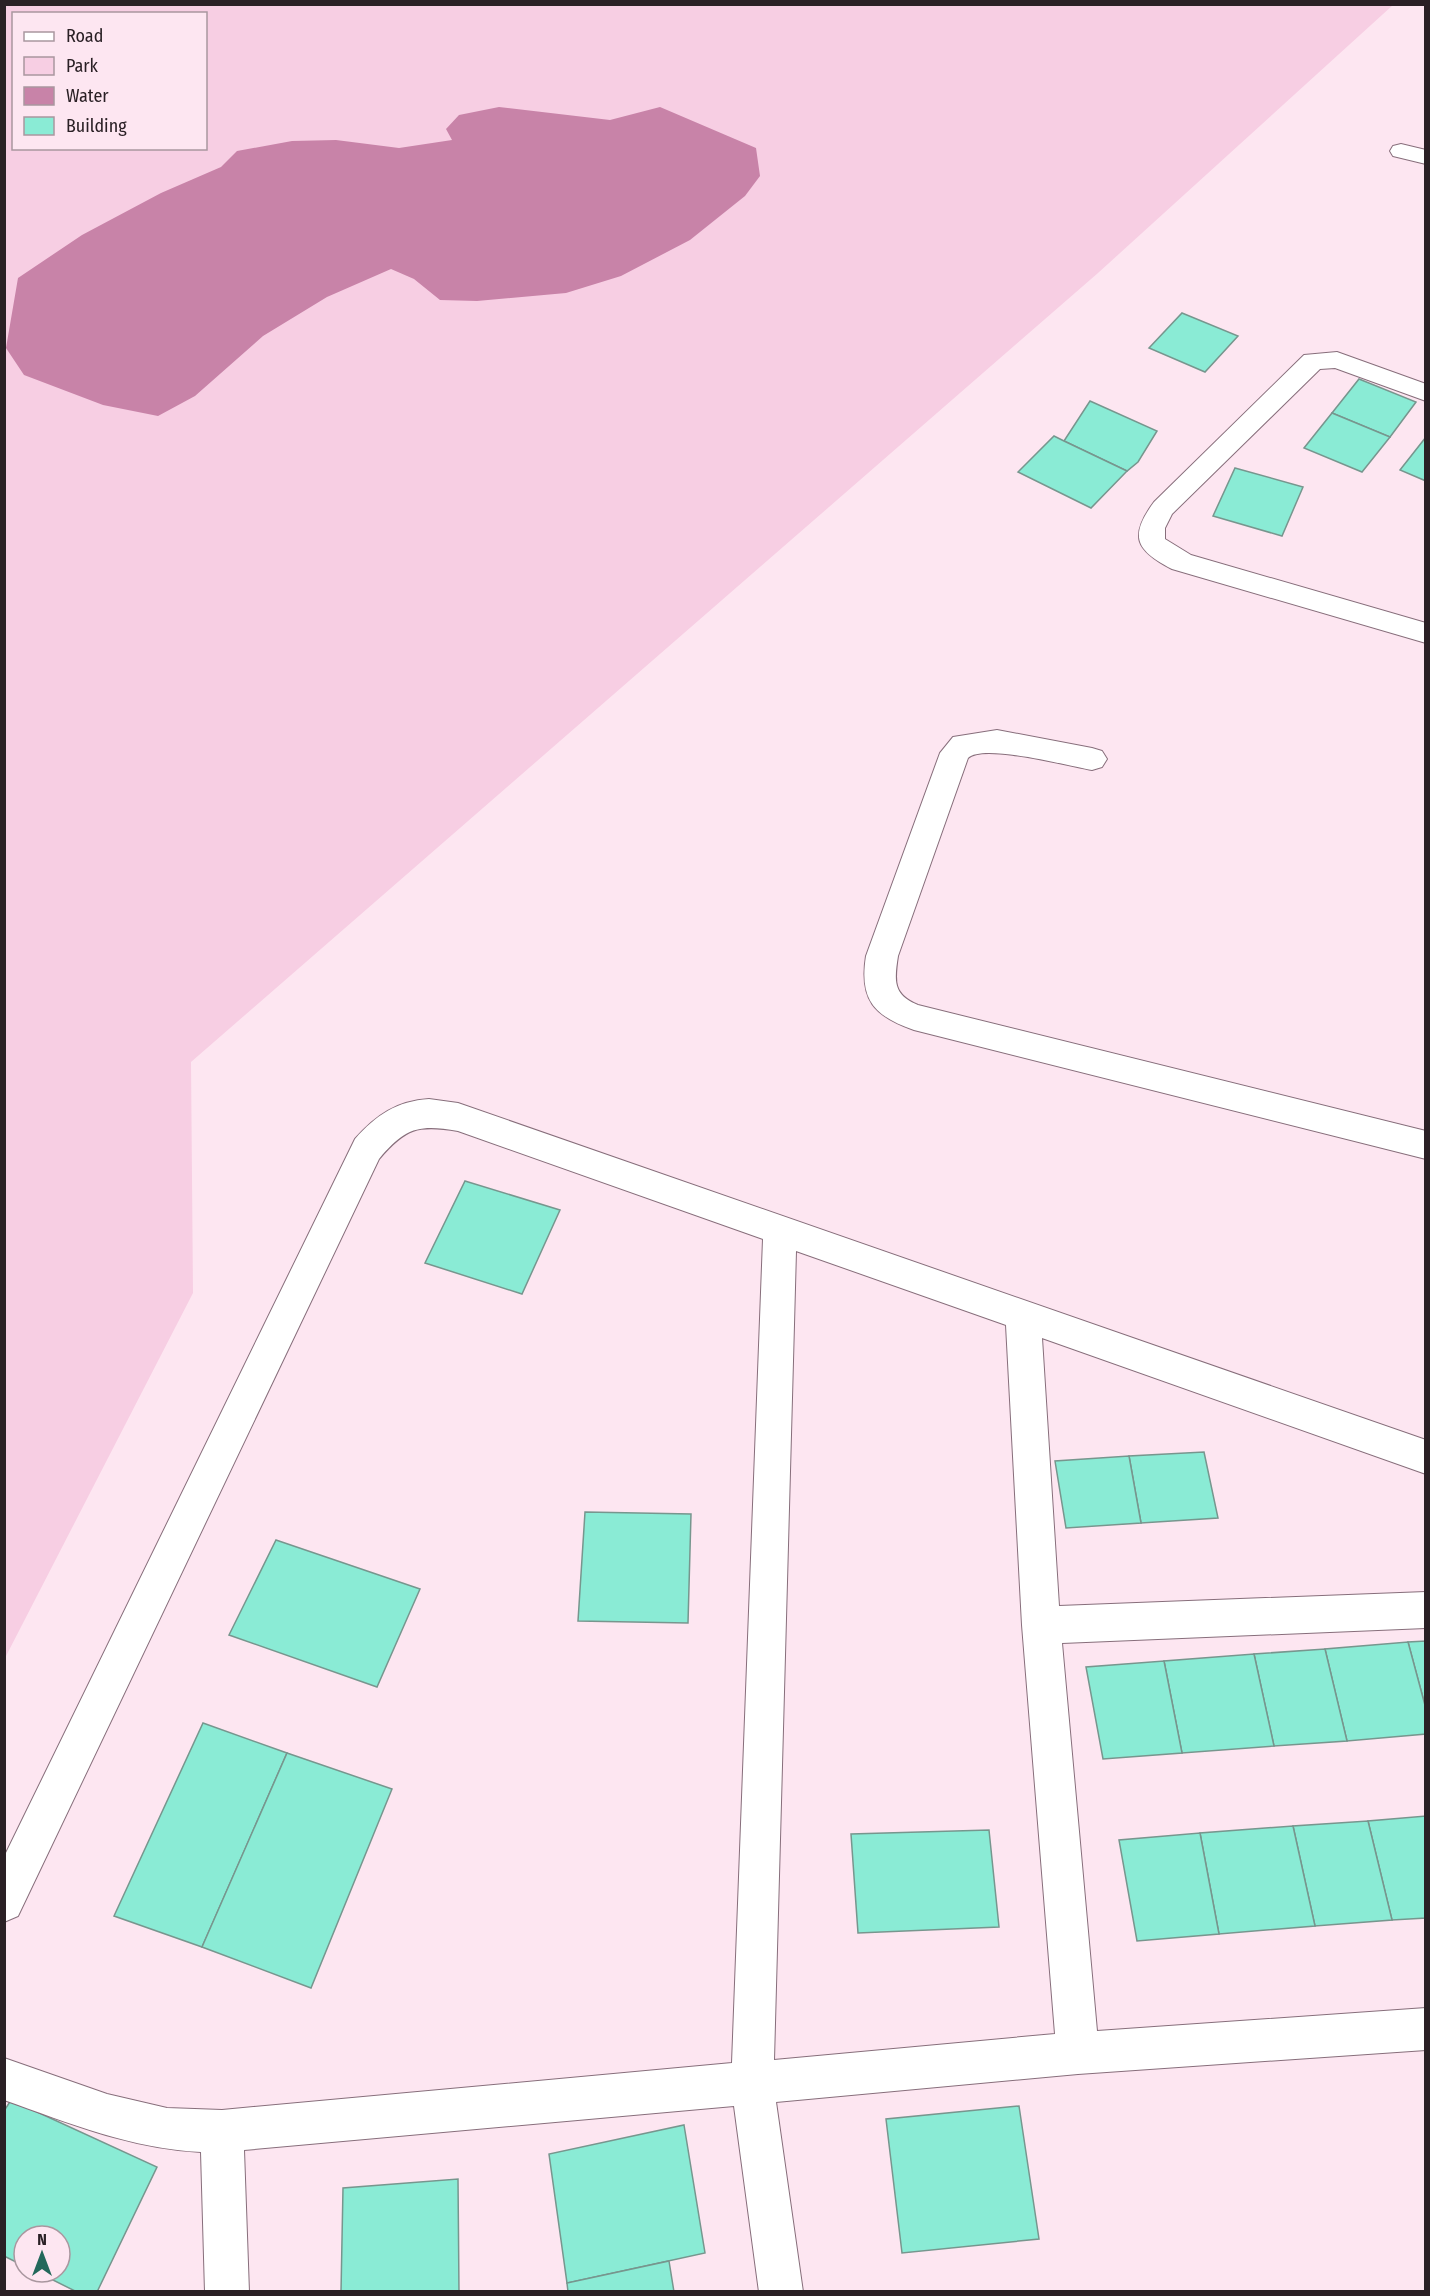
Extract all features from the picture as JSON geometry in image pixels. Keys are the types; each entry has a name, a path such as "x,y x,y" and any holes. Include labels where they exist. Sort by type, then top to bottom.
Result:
{"street":[{"path":"1401,151 1425,157"},
{"path":"1425,393 1337,360 1313,361 1163,508 1150,526 1150,535 1154,544 1164,553 1182,562 1425,633"},
{"path":"1092,759 997,741 963,745 955,753 882,956 879,976 883,992 891,1006 914,1017 1425,1145"},
{"path":"4,1902 367,1149 383,1130 405,1116 432,1112 458,1117 1425,1457"},
{"path":"780,1230 752,2084 781,2292"},
{"path":"1023,1316 1041,1625 1078,2053"},
{"path":"1041,1625 1425,1610"},
{"path":"4,2079 107,2115 167,2129 222,2131 1078,2053 1425,2029"},
{"path":"222,2131 227,2292"}],"green space":[{"path":"5,5 1393,5 1098,273 191,1062 193,1293 5,1658"}],"water":[{"path":"499,107 610,120 660,107 756,148 760,176 745,196 690,240 621,276 566,293 477,301 440,300 414,279 391,269 327,297 263,336 195,396 158,416 103,405 24,375 6,348 18,278 82,235 161,193 221,167 237,151 292,141 336,140 399,148 452,140 446,129 459,115"}],"building":[{"path":"1182,313 1238,336 1205,372 1149,348"},
{"path":"1359,379 1416,402 1390,437 1332,413"},
{"path":"1090,401 1157,431 1138,462 1127,471 1064,441"},
{"path":"1332,413 1390,437 1362,472 1304,448"},
{"path":"1054,436 1127,471 1091,508 1018,472"},
{"path":"1426,437 1426,481 1400,470"},
{"path":"1235,468 1303,487 1282,536 1213,516"},
{"path":"465,1181 560,1210 522,1294 425,1263"},
{"path":"1204,1452 1218,1518 1141,1523 1129,1456"},
{"path":"1129,1456 1141,1523 1066,1528 1055,1461"},
{"path":"585,1512 691,1514 688,1623 578,1621"},
{"path":"276,1540 420,1589 377,1687 229,1635"},
{"path":"1426,1641 1426,1709 1408,1642"},
{"path":"1408,1642 1426,1709 1426,1734 1347,1741 1325,1649"},
{"path":"1325,1649 1347,1741 1274,1746 1254,1654"},
{"path":"1254,1654 1274,1746 1182,1753 1164,1661"},
{"path":"1164,1661 1182,1753 1103,1759 1086,1667"},
{"path":"203,1723 287,1753 202,1947 114,1916"},
{"path":"287,1753 392,1789 311,1988 202,1947"},
{"path":"1426,1816 1426,1918 1392,1920 1368,1821"},
{"path":"1368,1821 1392,1920 1315,1926 1293,1826"},
{"path":"1293,1826 1315,1926 1219,1934 1200,1833"},
{"path":"989,1830 999,1927 858,1933 851,1834"},
{"path":"1200,1833 1219,1934 1137,1941 1119,1840"},
{"path":"11,2100 157,2167 97,2292 77,2292 61,2284 72,2284 72,2224 12,2224 12,2260 4,2256 4,2111"},
{"path":"1019,2106 1039,2239 902,2253 886,2119"},
{"path":"684,2125 705,2253 567,2283 549,2154"},
{"path":"458,2179 459,2292 341,2292 343,2188"},
{"path":"669,2261 674,2292 568,2292 567,2283"}]}
